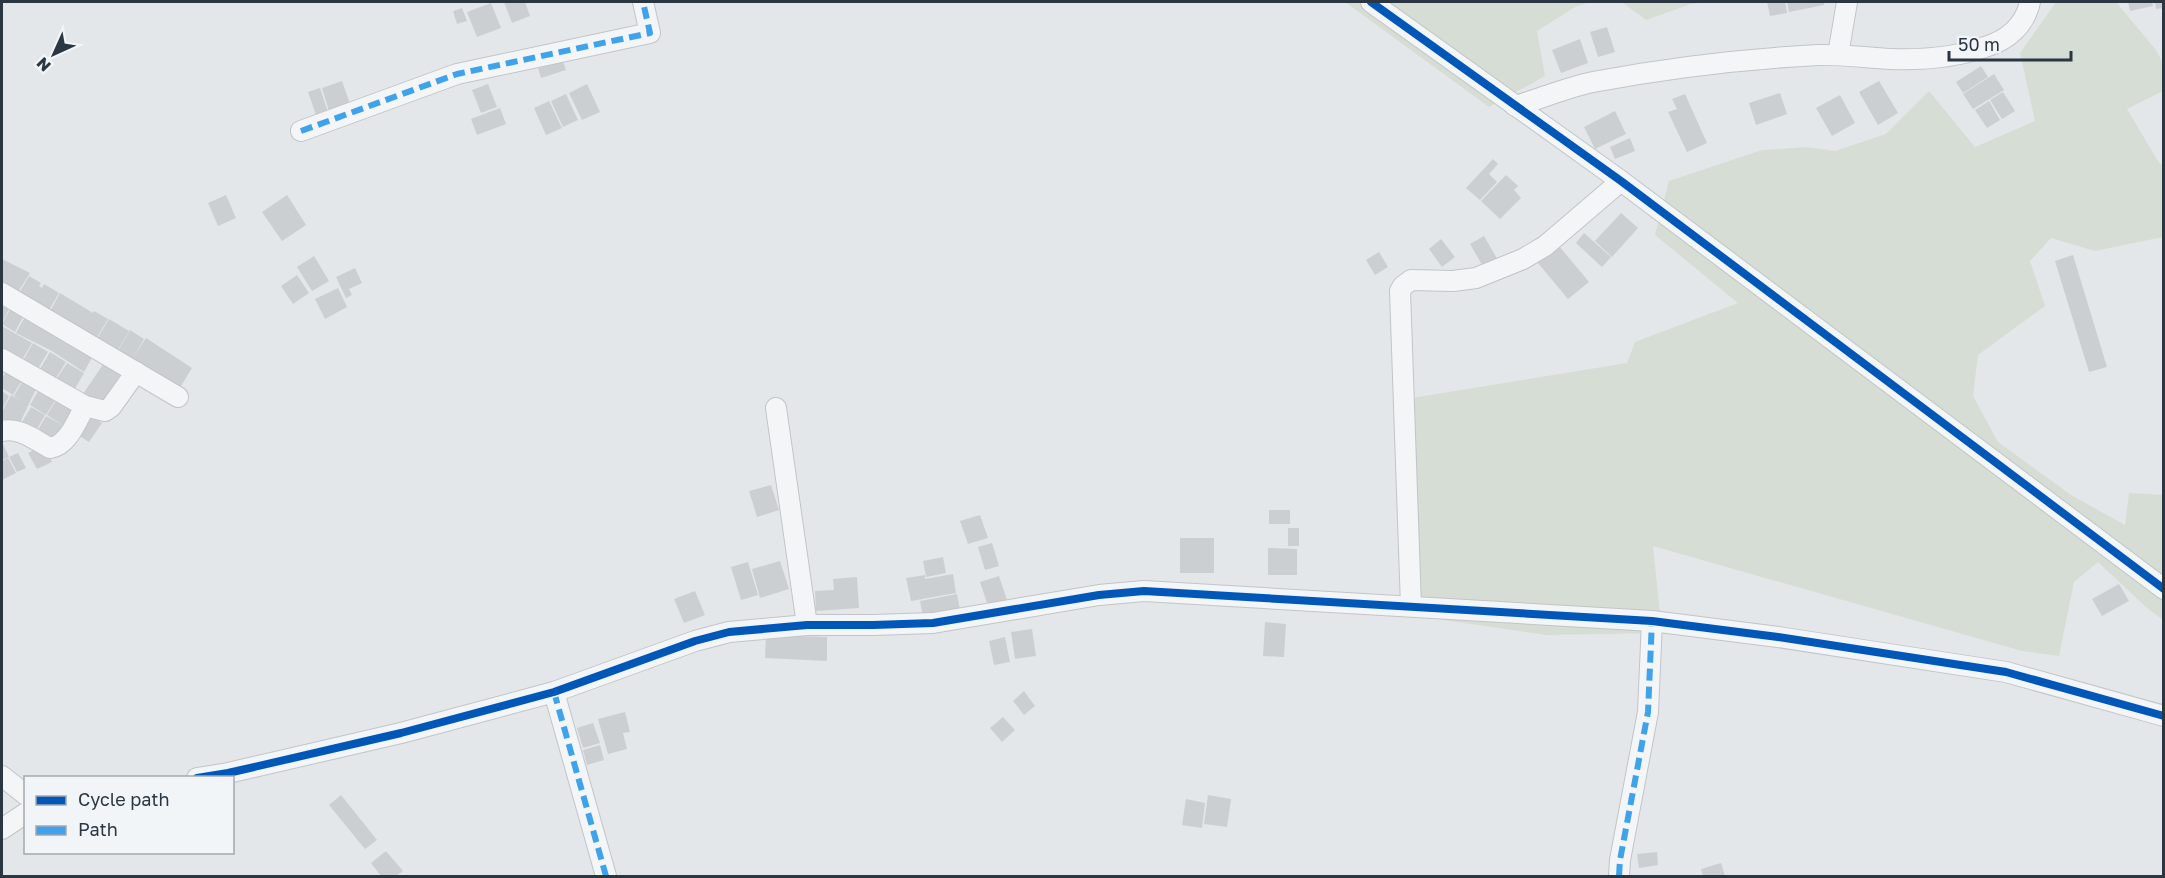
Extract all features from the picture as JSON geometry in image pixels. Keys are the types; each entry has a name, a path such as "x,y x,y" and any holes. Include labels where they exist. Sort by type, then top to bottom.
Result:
{"street":[{"path":"301,131 457,74 650,33 643,2"},
{"path":"1371,2 1621,181 2163,589"},
{"path":"1838,55 1847,2"},
{"path":"1515,106 1591,82 1668,70 1775,57 1838,55 1894,59 1924,58 1985,48 2015,32 2031,2"},
{"path":"1411,606 1400,291 1411,280 1476,278 1522,259 1545,246 1621,181"},
{"path":"2,293 178,397"},
{"path":"2,358 85,406 105,411 109,409 136,372"},
{"path":"2,431 11,429 18,431 54,448 63,442 85,406"},
{"path":"776,408 807,625"},
{"path":"205,776 228,773 401,733 554,692 714,635 750,628 933,622 1099,595 1134,592 1180,592 1652,621 1778,637 2006,672 2163,716"},
{"path":"1618,876 1648,712 1652,621"},
{"path":"554,692 606,876"},
{"path":"2,776 24,793"},
{"path":"2,829 24,814"}],"shaded area":[{"path":"1345,2 1590,2 1575,7 1537,31 1545,76 1489,107"},
{"path":"1622,2 1707,2 1691,4 1646,20"},
{"path":"2056,2 2116,2 2156,50 2163,63 2163,91 2127,109 2163,166 2163,237 2095,251 2051,238 2030,261 2045,306 1978,355 1973,396 1998,442 2071,495 2125,525 2129,493 2163,495 2163,620 2098,562 2074,582 2059,656 2022,651 1653,546 1662,633 1546,635 1416,616 1393,401 1627,363 1635,342 1738,303 1655,235 1669,181 1762,150 1806,147 1835,151 1886,134 1929,91 1975,147 2035,121 2020,53"}],"building":[{"path":"504,2 525,2 530,16 512,23"},
{"path":"1767,2 1785,2 1787,13 1770,16"},
{"path":"1787,2 1824,2 1824,5 1789,12"},
{"path":"2128,2 2152,2 2153,6 2130,11"},
{"path":"2155,2 2164,2 2164,8 2156,9"},
{"path":"491,3 501,28 477,37 467,12"},
{"path":"462,8 467,21 457,24 453,11"},
{"path":"1607,27 1615,52 1598,57 1590,32"},
{"path":"1580,39 1588,63 1561,73 1552,50"},
{"path":"562,59 566,70 541,78 538,68"},
{"path":"1981,66 1988,77 1963,93 1956,82"},
{"path":"1994,74 2004,90 1973,109 1963,94"},
{"path":"342,81 350,104 329,111 322,88"},
{"path":"1879,81 1898,113 1878,125 1859,92"},
{"path":"488,84 497,107 481,113 472,90"},
{"path":"587,84 600,112 582,120 569,93"},
{"path":"320,88 328,112 316,115 308,92"},
{"path":"2003,92 2015,111 2002,119 1990,100"},
{"path":"1780,93 1787,114 1756,125 1749,103"},
{"path":"566,94 578,120 563,127 551,101"},
{"path":"1685,94 1707,143 1687,152 1668,112 1677,109 1672,99"},
{"path":"1840,95 1855,123 1832,136 1816,108"},
{"path":"549,101 562,128 546,135 534,108"},
{"path":"1989,101 2000,120 1987,128 1975,110"},
{"path":"500,108 506,124 477,135 471,119"},
{"path":"1615,111 1626,134 1595,149 1584,127"},
{"path":"1630,138 1635,151 1615,159 1610,147"},
{"path":"1493,159 1498,164 1489,174 1497,182 1480,200 1466,188"},
{"path":"1506,175 1518,186 1514,190 1521,198 1500,219 1481,201"},
{"path":"226,195 236,218 218,226 208,203"},
{"path":"287,195 306,225 282,241 262,212"},
{"path":"1621,213 1638,228 1612,257 1595,241"},
{"path":"1584,233 1611,257 1602,267 1576,243"},
{"path":"1484,236 1499,262 1485,270 1470,244"},
{"path":"1441,239 1455,257 1442,267 1429,249"},
{"path":"1559,246 1589,282 1568,299 1538,263"},
{"path":"1379,252 1388,267 1375,275 1366,260"},
{"path":"2073,255 2107,367 2089,372 2055,261"},
{"path":"314,256 329,281 312,291 297,267"},
{"path":"2,259 30,273 18,292 2,288"},
{"path":"355,268 362,283 349,289 352,295 346,298 336,277"},
{"path":"297,275 309,293 293,304 281,286"},
{"path":"29,276 41,283 39,286 42,288 44,284 59,293 49,310 19,293"},
{"path":"338,288 347,307 325,319 315,299"},
{"path":"60,293 93,313 94,311 108,319 94,342 48,315"},
{"path":"2,305 9,309 2,323"},
{"path":"10,309 23,317 15,332 2,324"},
{"path":"27,313 94,354 84,372 52,351 16,333"},
{"path":"109,319 129,331 116,353 95,342"},
{"path":"2,326 32,343 20,363 2,348"},
{"path":"130,330 144,339 133,358 146,338 192,368 178,391 116,354"},
{"path":"33,343 48,352 36,372 21,364"},
{"path":"50,352 66,362 53,383 37,374"},
{"path":"106,360 123,370 99,408 81,397"},
{"path":"67,363 84,373 72,394 54,383"},
{"path":"8,368 24,377 13,395 2,388 2,378"},
{"path":"25,377 36,389 18,427 2,418 2,412 11,395 20,400 14,396"},
{"path":"41,386 58,396 46,415 30,405"},
{"path":"2,391 9,396 2,410"},
{"path":"59,396 76,407 64,426 47,415"},
{"path":"31,407 45,415 33,436 19,427"},
{"path":"86,413 102,423 89,442 73,432"},
{"path":"46,416 64,426 52,446 35,435"},
{"path":"2,442 9,457 2,460"},
{"path":"43,445 52,462 37,469 28,453"},
{"path":"18,453 26,468 17,472 9,457"},
{"path":"8,458 16,473 2,480 2,461"},
{"path":"771,485 779,510 757,517 749,491"},
{"path":"1269,510 1290,510 1290,524 1269,524"},
{"path":"980,515 988,538 968,544 960,521"},
{"path":"1288,528 1299,528 1299,546 1288,546"},
{"path":"1180,538 1214,538 1214,573 1180,573"},
{"path":"992,543 999,566 985,570 978,547"},
{"path":"1268,548 1297,549 1297,575 1268,575"},
{"path":"943,557 946,573 926,577 923,561"},
{"path":"780,561 789,589 760,598 752,569"},
{"path":"748,562 758,595 741,600 731,567"},
{"path":"953,574 956,593 911,601 906,578 925,575 925,579"},
{"path":"999,576 1008,603 989,609 980,582"},
{"path":"857,577 859,608 816,611 815,591 834,590 833,579"},
{"path":"2119,584 2129,601 2102,616 2092,599"},
{"path":"695,591 705,615 684,623 674,599"},
{"path":"957,594 960,610 923,617 920,601"},
{"path":"1265,622 1286,624 1284,657 1263,656"},
{"path":"1032,629 1036,656 1015,659 1011,632"},
{"path":"766,635 827,637 827,661 765,658"},
{"path":"1005,637 1010,662 994,665 989,641"},
{"path":"1024,691 1035,706 1024,715 1013,701"},
{"path":"625,712 630,732 623,733 627,749 608,754 598,719"},
{"path":"1003,717 1015,730 1002,742 990,728"},
{"path":"593,723 600,743 583,748 577,728"},
{"path":"600,745 604,760 587,765 583,750"},
{"path":"341,795 377,840 365,849 329,805"},
{"path":"1208,795 1231,799 1227,827 1204,824"},
{"path":"1186,799 1205,803 1202,828 1182,825"},
{"path":"386,851 403,871 396,876 381,876 371,863"},
{"path":"1657,852 1658,865 1639,868 1637,854"},
{"path":"1721,863 1725,876 1703,876 1701,869"}],"marked path":[{"path":"301,131 457,74 650,33 643,2"},
{"path":"1619,876 1620,860 1648,712 1652,621"},
{"path":"554,692 606,876"}],"cycle path":[{"path":"1371,2 1621,181 2164,589"},
{"path":"209,776 401,733 554,692 695,641 729,632 807,625 933,623 1099,595 1144,591 1652,621 1778,637 2006,672 2164,716"}]}
